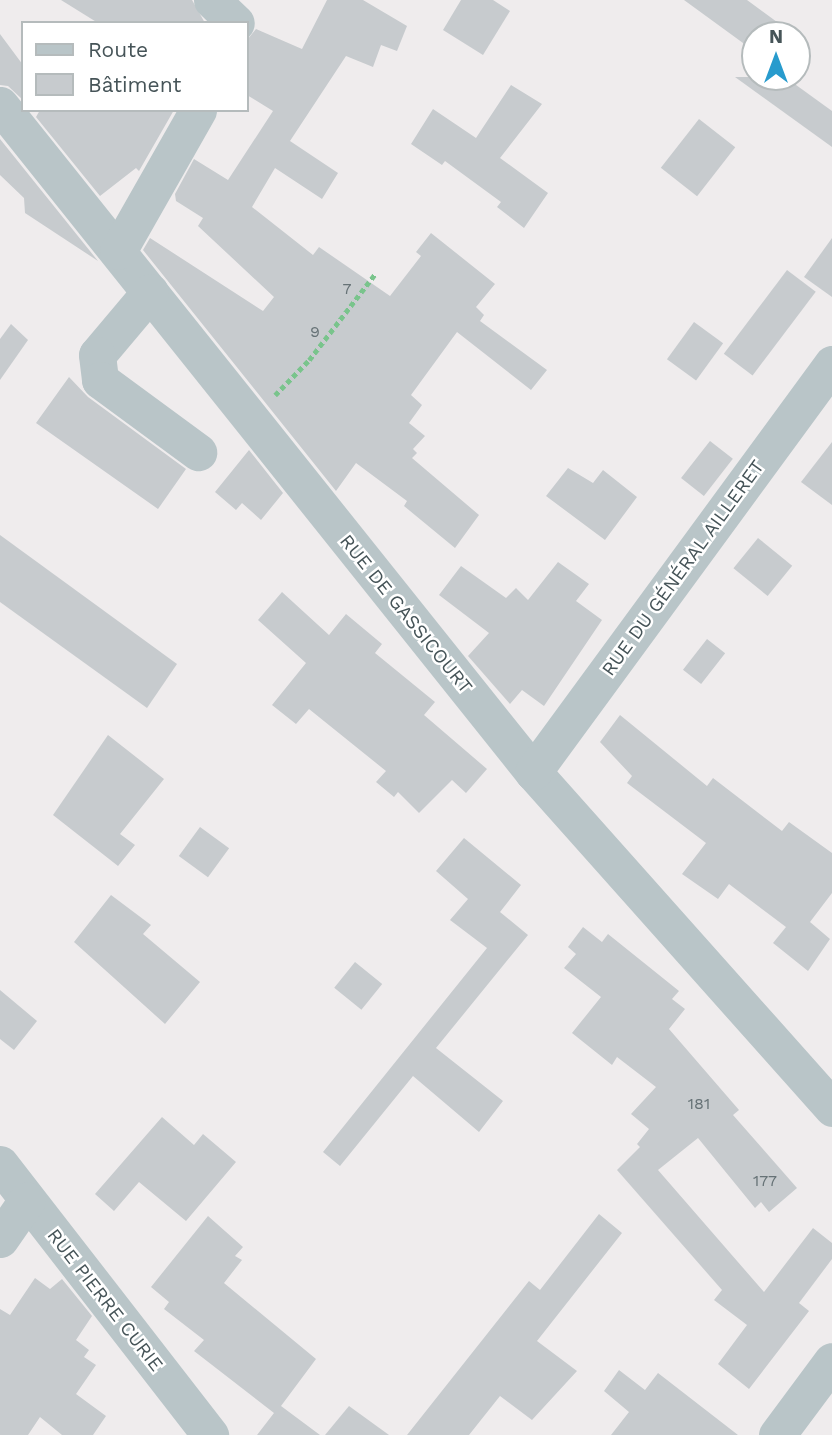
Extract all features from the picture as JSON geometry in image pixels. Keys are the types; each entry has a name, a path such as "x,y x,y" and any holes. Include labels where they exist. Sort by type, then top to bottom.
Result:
{"street":[{"name":"RUE DE GASSICOURT","path":"0,105 533,772 832,1108"},
{"path":"118,251 197,112"},
{"path":"150,292 97,355 100,380 198,452"},
{"name":"RUE DU GÉNÉRAL AILLERET","path":"533,772 832,364"},
{"name":"RUE PIERRE CURIE","path":"0,1164 210,1435"},
{"path":"0,1239 27,1200"},
{"path":"777,1435 832,1361"}],"path":[{"path":"253,419 309,360 374,274"}],"building":[{"path":"61,0 192,0 204,21 95,21"},
{"path":"327,0 363,0 407,26 397,51 381,45 373,67 346,56 290,141 338,173 322,199 275,168 252,207 313,255 319,247 390,296 421,256 416,252 431,233 495,284 476,307 484,315 480,321 547,370 531,390 457,332 411,395 422,405 409,423 425,436 413,449 417,453 412,458 479,515 455,548 404,506 407,501 356,463 336,491 143,250 150,238 263,311 274,297 198,226 203,218 176,201 175,194 194,159 228,180 273,111 248,96 248,39 256,29 302,49"},
{"path":"461,0 493,0 510,11 483,55 443,30"},
{"path":"684,0 747,0 776,21 741,21 741,42"},
{"path":"0,34 21,62 21,98 8,86 0,85"},
{"path":"511,85 542,104 500,158 548,193 524,228 497,207 501,202 445,161 442,165 411,144 433,109 476,138"},
{"path":"754,91 804,91 832,111 832,147"},
{"path":"39,112 173,112 139,171 136,168 100,196 36,117"},
{"path":"699,119 735,147 697,196 661,168"},
{"path":"0,139 98,261 25,213 24,198 0,175"},
{"path":"832,238 832,297 804,277"},
{"path":"787,270 816,292 753,376 724,354"},
{"path":"694,322 723,343 696,380 667,359"},
{"path":"11,324 28,340 0,380 0,339"},
{"path":"69,377 88,397 186,469 158,509 36,423"},
{"path":"710,441 733,459 704,496 681,478"},
{"path":"832,442 832,505 801,482"},
{"path":"249,450 283,493 261,520 242,503 236,510 215,492"},
{"path":"568,468 593,483 603,470 637,497 605,540 546,496"},
{"path":"0,535 177,664 147,708 0,602"},
{"path":"758,538 792,566 768,596 733,568"},
{"path":"558,562 589,584 576,601 602,620 544,706 522,690 510,704 468,656 489,633 439,595 461,566 506,598 516,588 528,600"},
{"path":"282,592 329,635 346,614 382,644 375,653 435,702 424,715 487,769 466,793 452,780 419,813 398,792 394,797 376,782 386,771 309,709 296,724 272,705 306,663 258,620"},
{"path":"707,639 725,653 701,684 683,670"},
{"path":"620,715 707,786 713,778 782,831 789,822 832,853 832,893 810,922 830,939 808,971 773,943 786,927 729,884 718,899 682,874 706,843 627,783 632,776 600,742"},
{"path":"108,735 164,779 120,834 135,845 118,866 53,815"},
{"path":"200,827 229,848 208,877 179,856"},
{"path":"464,838 521,885 500,912 528,935 436,1048 503,1101 479,1132 413,1076 340,1166 323,1152 487,948 450,920 468,899 436,871"},
{"path":"111,895 151,925 143,934 200,982 165,1024 74,942"},
{"path":"583,927 602,942 608,934 679,991 672,999 685,1009 669,1029 739,1110 733,1115 797,1188 769,1212 761,1202 755,1208 698,1138 658,1170 764,1292 813,1228 832,1243 832,1259 799,1303 809,1311 749,1389 718,1364 747,1325 714,1300 722,1290 617,1170 640,1147 637,1144 649,1129 631,1114 656,1087 617,1057 612,1065 572,1033 601,997 564,968 576,954 568,947"},
{"path":"355,962 382,984 361,1010 334,988"},
{"path":"0,990 37,1021 14,1050 0,1039"},
{"path":"162,1117 194,1145 203,1134 236,1162 186,1221 139,1182 114,1211 95,1194"},
{"path":"599,1214 622,1233 537,1341 577,1371 532,1420 500,1396 469,1435 407,1435 529,1281 540,1290"},
{"path":"208,1216 243,1247 235,1256 242,1260 224,1283 316,1359 281,1406 320,1435 257,1435 274,1413 194,1351 204,1340 164,1309 169,1302 151,1287"},
{"path":"35,1278 50,1289 62,1279 92,1316 76,1340 89,1350 84,1357 96,1365 76,1394 106,1416 93,1435 62,1435 40,1417 28,1435 0,1435 0,1309 10,1315"},
{"path":"619,1370 645,1390 658,1373 738,1435 611,1435 629,1412 604,1391"},
{"path":"349,1406 389,1435 325,1435"}]}
